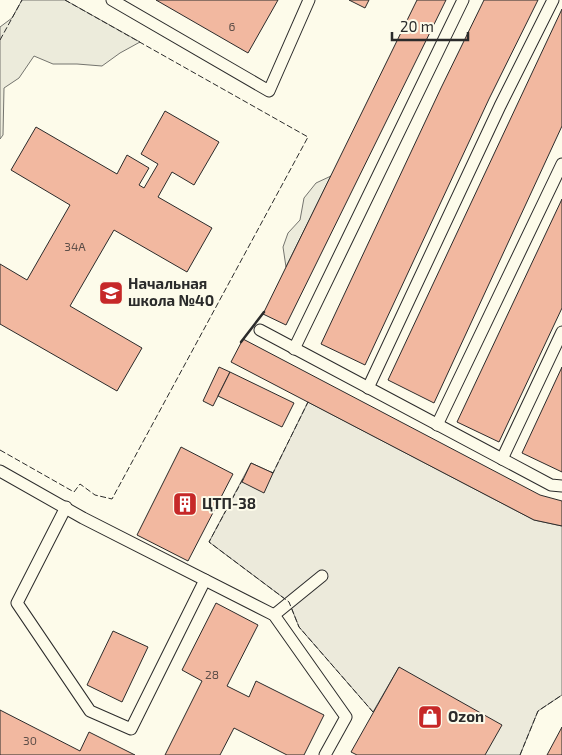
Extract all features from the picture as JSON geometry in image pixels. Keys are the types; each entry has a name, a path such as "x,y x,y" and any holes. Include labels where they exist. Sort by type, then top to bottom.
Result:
{"lane":[{"path":"112,0 269,91 309,0"},
{"path":"294,349 463,0"},
{"path":"368,388 500,106 553,0"},
{"path":"438,425 562,164"},
{"path":"260,330 502,460 551,485 562,486"},
{"path":"502,460 562,332"},
{"path":"0,471 83,518 274,615 346,718 326,755"},
{"path":"66,508 18,604 90,711 131,729 204,580"},
{"path":"274,615 322,576"}],"shaded area":[{"path":"22,0 65,0 140,42 102,66 53,64 34,56 19,78 4,88 3,135 0,139 0,27 12,18"},
{"path":"331,176 286,267 283,247 288,233 300,220 304,198 316,183"},
{"path":"308,402 534,520 562,526 562,695 538,711 520,755 485,755 399,667 373,712 299,627 289,602 209,542 251,463 273,473"}],"building":[{"path":"156,0 278,0 248,53"},
{"path":"349,0 369,0 365,8"},
{"path":"417,0 446,0 286,325 263,314"},
{"path":"484,0 538,0 489,99 365,365 321,344"},
{"path":"562,9 562,126 434,403 388,380"},
{"path":"165,111 219,142 194,185 172,172 158,197 212,228 187,272 114,230 70,306 142,348 117,391 0,324 0,264 27,280 70,205 11,170 36,127 117,174 127,155 149,168 139,185 144,188 158,164 141,154"},
{"path":"562,199 562,308 499,442 457,422"},
{"path":"243,339 540,495 562,501 562,526 534,520 231,362"},
{"path":"219,367 230,372 213,406 203,401"},
{"path":"562,367 562,472 522,453"},
{"path":"230,372 294,403 282,427 218,396"},
{"name":"ЦТП-38","path":"181,447 233,474 188,561 137,535"},
{"path":"251,463 273,473 264,493 242,482"},
{"path":"216,603 258,625 227,686 249,697 256,681 324,715 304,755 287,755 234,728 220,755 165,755 202,681 182,670"},
{"path":"113,631 148,647 122,702 87,685"},
{"path":"399,667 502,725 485,755 357,755 351,752"},
{"path":"0,710 80,751 89,732 135,755 0,755"},
{"path":"562,727 562,755 547,755"}],"fence":[{"path":"0,40 22,0"},
{"path":"0,450 74,492 80,484 95,495 112,499 308,137 65,0"},
{"path":"271,472 273,473 308,402 311,404"},
{"path":"243,479 209,542 289,602 299,627 373,712 375,709"},
{"path":"520,755 538,711 562,695"}],"wall":[{"path":"241,342 264,312"}],"place":[{"name":"Начальная школа №40","path":"111,293"},
{"name":"ЦТП-38","path":"185,504"},
{"name":"Ozon","path":"430,717"}]}
